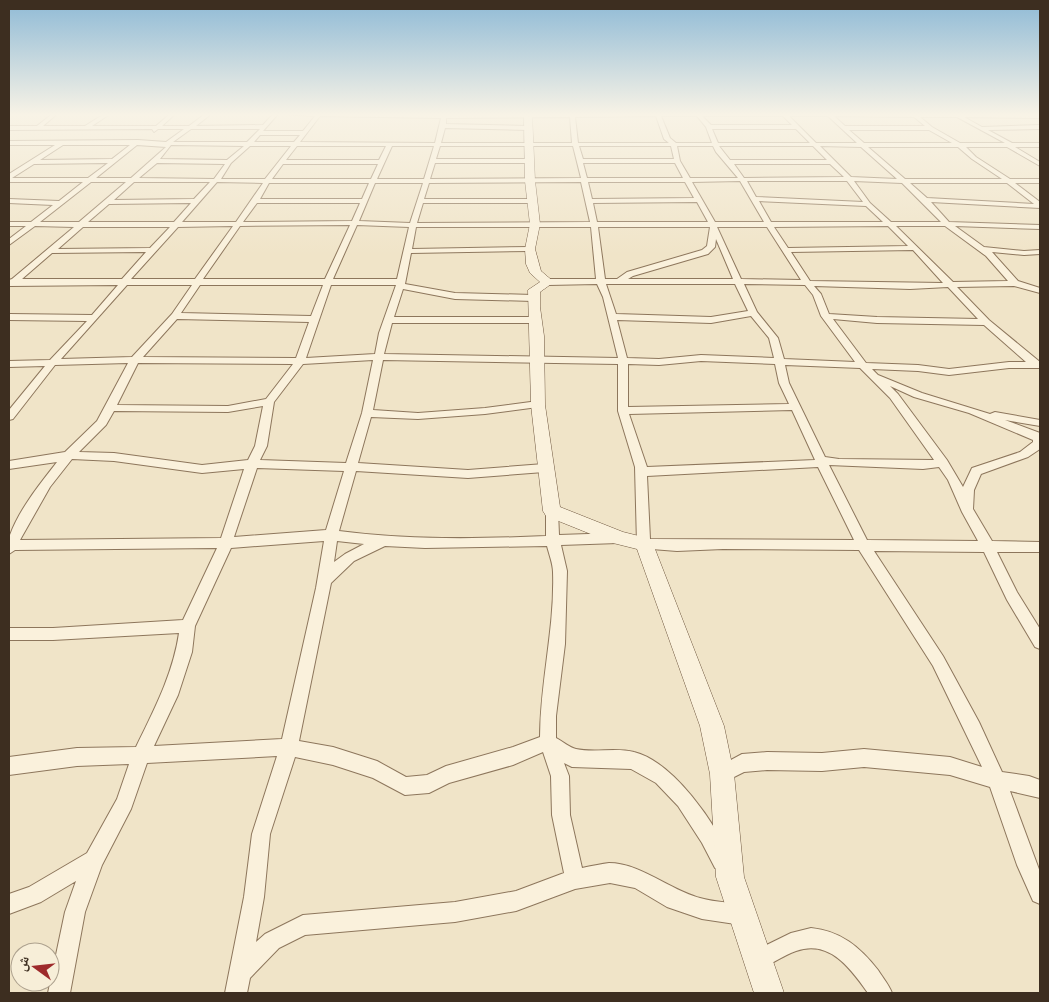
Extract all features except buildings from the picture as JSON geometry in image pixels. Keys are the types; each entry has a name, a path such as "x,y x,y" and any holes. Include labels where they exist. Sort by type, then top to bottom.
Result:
{"street":[{"path":"9,178 35,162 111,161"},
{"path":"9,243 111,161"},
{"path":"10,284 80,224 110,202 155,161 229,162"},
{"path":"236,993 254,897 261,834 289,747 324,580 331,535 367,413 388,320 400,284 409,251 413,225 432,161 529,161 535,224 530,249 532,264 536,273 548,282"},
{"path":"603,161 580,161 594,224 601,283 607,297 623,360 623,411 642,472 644,544 712,726 722,774 730,877"},
{"path":"677,161 713,225 753,313 764,323 772,336 777,348 779,372 864,545 938,660 997,780 1027,865 1040,894"},
{"path":"880,161 925,200 947,224 982,249 1015,283 1040,298"},
{"path":"979,161 1040,206"},
{"path":"9,417 13,408 152,250 178,224 196,200 218,179 229,162"},
{"path":"59,993 75,912 94,860 125,803 141,755 170,695 184,652 188,626 226,543 252,464 261,446 269,402 300,361 328,282 374,180 380,162 283,162 267,181 175,316 135,360 102,423 69,455 46,484 25,517 10,547 226,543 331,535 389,542 553,541 620,538"},
{"path":"727,162 830,162 849,179 868,204 915,248 986,322 1039,365"},
{"path":"727,162 742,179 807,283 817,294 826,316 864,367 894,396 954,479 968,512 1012,596 1040,642"},
{"path":"9,178 267,181 688,179 1040,181"},
{"path":"753,199 868,204"},
{"path":"110,202 196,200"},
{"path":"588,200 698,200"},
{"path":"925,200 1040,206"},
{"path":"9,201 60,203"},
{"path":"255,201 364,201"},
{"path":"420,201 532,201"},
{"path":"9,224 947,224 1040,227"},
{"path":"617,283 630,274 705,252 711,247 713,225"},
{"path":"786,250 915,248"},
{"path":"409,251 530,249"},
{"path":"982,249 1040,252"},
{"path":"50,251 152,250"},
{"path":"575,879 561,815 560,776 548,742 548,716 557,644 560,571 553,541 552,511 544,468 543,433 538,404 534,290 548,282 740,281 910,286 1015,283 1040,290"},
{"path":"10,284 328,282 400,284 455,296 533,298"},
{"path":"611,317 711,320 753,313"},
{"path":"175,316 316,319"},
{"path":"826,316 877,320 986,322"},
{"path":"9,317 94,318"},
{"path":"388,320 536,320"},
{"path":"9,364 135,360 300,361 379,357 537,358 659,362 701,358 918,368 949,372 1009,365 1039,365"},
{"path":"873,375 918,395 973,410 1040,423"},
{"path":"111,408 228,409 269,402"},
{"path":"367,413 418,416 485,411 538,404"},
{"path":"623,411 796,407"},
{"path":"968,512 968,490 976,471 995,463 1023,456 1036,447 1040,438 998,423 973,410"},
{"path":"9,465 49,460 69,455 114,457 202,469 252,464 350,467 468,474 544,468"},
{"path":"642,472 698,468 781,468 822,461 839,463 943,464"},
{"path":"552,511 620,538 644,544 677,546 723,544 1040,547"},
{"path":"324,580 340,564 359,551 389,542"},
{"path":"9,634 53,634 188,626"},
{"path":"9,766 77,757 289,747 332,756 376,770 405,786 429,784 446,775 474,765 513,756 548,742"},
{"path":"548,742 572,758 633,760 662,777 684,800 709,836 730,877 769,993"},
{"path":"722,774 742,763 766,761 822,762 864,758 950,766 997,780 1029,785 1040,789"},
{"path":"9,904 34,895 94,860"},
{"path":"240,972 272,941 303,925 456,912 516,901 575,879 610,873 638,879 674,900 702,909 742,915"},
{"path":"757,960 785,946 810,938 835,943 854,958 881,993"}]}
